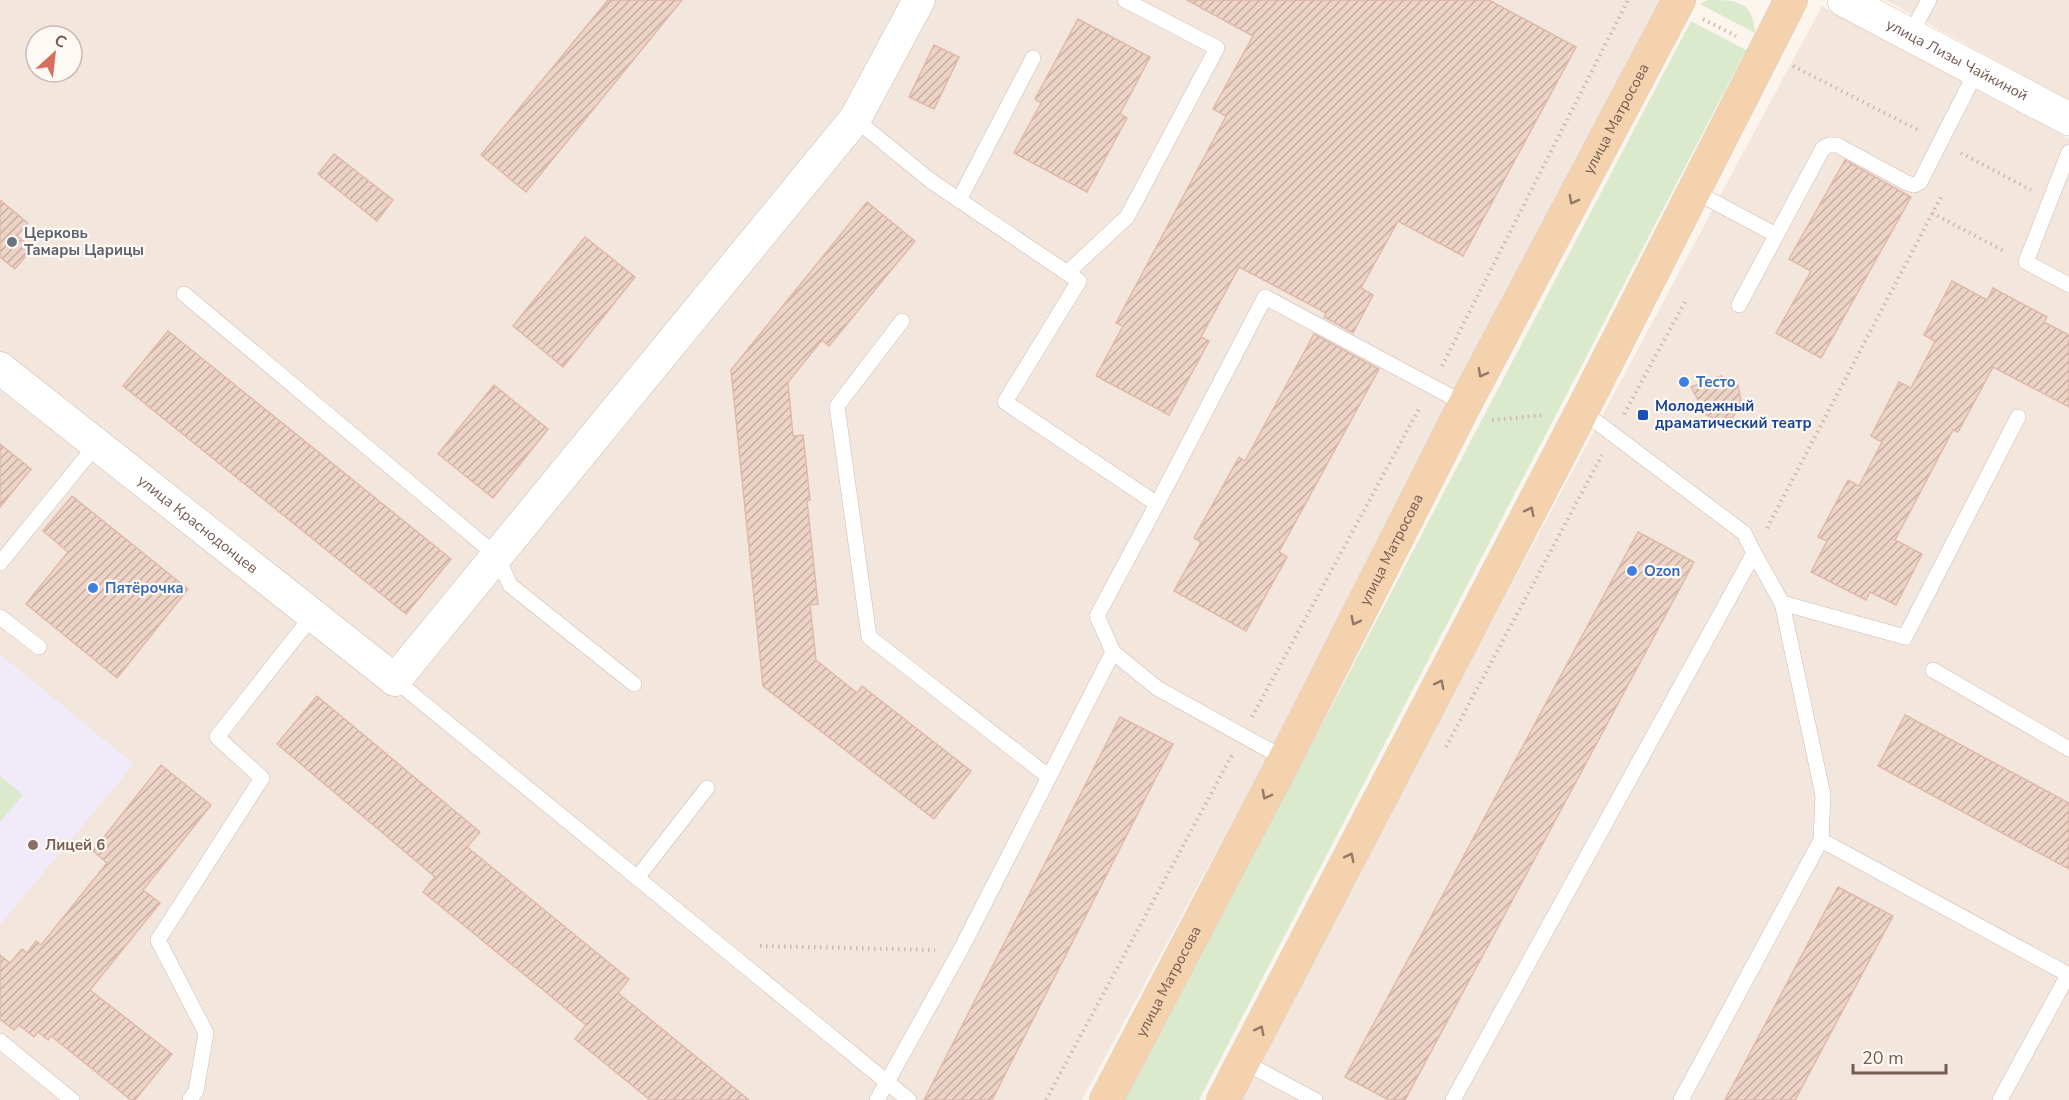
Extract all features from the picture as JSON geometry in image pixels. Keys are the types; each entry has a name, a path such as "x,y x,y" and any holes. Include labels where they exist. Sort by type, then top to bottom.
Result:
{"main road":[{"path":"1224,1100 1582,411 1791,0"},
{"name":"улица Лизы Чайкиной","path":"1844,0 2069,119"},
{"name":"улица Матросова","path":"1106,1100 1285,759 1461,414 1677,3"}],"street":[{"path":"395,680 855,119 919,0"},
{"name":"улица Краснодонцев","path":"0,368 395,680"}],"lane":[{"path":"1067,273 1127,217 1217,48 1125,0"},
{"path":"1910,35 1929,0"},
{"path":"959,200 1033,58"},
{"path":"1739,304 1823,148 1837,145 1914,185 1920,182 1977,70"},
{"path":"855,119 931,181 1078,281 1005,402 1156,504"},
{"path":"2069,152 2026,262 2069,285"},
{"path":"1694,191 1776,235"},
{"path":"184,294 497,556 510,585 634,684"},
{"path":"1285,759 1157,688 1113,652 1097,615 1265,297 1431,386 1461,414"},
{"path":"902,321 837,406 869,637 1049,777"},
{"path":"1582,411 1744,533 1782,603 1823,795 1821,840 1681,1100"},
{"path":"1782,603 1905,637 2018,417"},
{"path":"0,563 96,444"},
{"path":"1452,1100 1754,553"},
{"path":"190,1100 196,1091 206,1034 158,940 262,778 217,737 313,615"},
{"path":"0,617 39,647"},
{"path":"877,1100 960,951 1113,652"},
{"path":"1933,670 2069,749"},
{"path":"395,680 909,1100"},
{"path":"637,878 707,788"},
{"path":"1821,840 2068,975 2000,1100"},
{"path":"0,1041 72,1100"},
{"path":"1244,1062 1315,1100"}],"path":[{"path":"1046,1100 1431,386 1628,0"},
{"path":"1677,3 2050,200"},
{"path":"1958,164 1963,154"},
{"path":"1754,553 1943,193"},
{"path":"1932,213 2026,262"},
{"path":"1445,750 1687,298"},
{"path":"1461,414 1582,411"},
{"path":"720,946 960,951"}],"shaded area":[{"path":"0,0 1676,0 1082,1100 0,1100"},
{"path":"1885,0 2069,0 2069,100"},
{"path":"1822,6 2069,139 2069,1100 1235,1100"},
{"name":"Лицей 6","path":"0,654 134,764 0,925"}],"green space":[{"path":"1707,0 1734,2 1747,8 1754,22 1755,33 1700,4"},
{"path":"1691,21 1746,50 1199,1100 1125,1100"},
{"path":"0,776 23,795 0,822"}],"building":[{"path":"608,0 682,0 526,192 481,155"},
{"path":"1187,0 1489,0 1576,47 1463,256 1398,221 1361,288 1373,295 1353,333 1324,317 1326,313 1239,267 1201,337 1209,341 1169,415 1096,376 1123,326 1116,323 1226,116 1213,109 1253,36"},
{"path":"1078,19 1150,57 1120,114 1127,118 1087,192 1014,153 1041,103 1035,99"},
{"path":"934,45 959,57 934,109 909,97"},
{"path":"334,154 393,200 377,221 318,174"},
{"path":"1845,160 1911,197 1821,358 1776,333 1811,271 1789,259"},
{"name":"Церковь Тамары Царицы","path":"0,200 28,223 17,236 32,248 15,269 0,257"},
{"path":"867,202 915,241 829,346 822,340 788,382 793,436 803,435 810,500 807,501 818,604 810,605 816,660 857,693 862,686 971,771 934,819 763,686 731,370"},
{"path":"585,237 635,277 563,367 513,326"},
{"path":"1952,281 1987,300 1993,288 2047,317 2044,322 2069,335 2069,407 1993,367 1958,432 1953,430 1895,540 1922,554 1896,605 1870,592 1866,600 1811,572 1827,541 1818,537 1848,480 1859,486 1882,442 1871,436 1899,382 1911,388 1935,341 1924,335"},
{"path":"168,331 451,559 406,614 123,386"},
{"path":"1314,334 1379,369 1279,552 1287,557 1246,631 1174,591 1201,542 1194,538 1239,457 1245,461"},
{"path":"1721,376 1738,385 1741,401 1733,417 1718,420 1706,415 1691,387"},
{"path":"494,385 548,429 493,498 438,454"},
{"path":"0,444 31,469 0,507"},
{"path":"72,496 188,589 117,678 26,604 68,552 43,531"},
{"path":"1638,532 1694,562 1405,1100 1389,1100 1345,1077"},
{"path":"317,696 480,832 467,847 629,979 618,993 749,1100 650,1100 575,1039 586,1025 423,892 435,877 277,744"},
{"path":"1905,715 2069,803 2069,869 1878,766"},
{"path":"1120,717 1173,744 992,1100 924,1100"},
{"path":"161,765 211,805 143,890 160,903 90,990 172,1054 135,1100 131,1100 51,1036 48,1040 38,1032 34,1037 19,1025 14,1030 0,1019 0,955 10,963 22,949 27,953 36,941 41,945 107,863 93,851"},
{"path":"1838,887 1893,916 1795,1100 1725,1100"}],"place":[{"name":"Церковь Тамары Царицы","path":"12,242"},
{"name":"Тесто","path":"1684,382"},
{"name":"Молодежный драматический театр","path":"1643,415"},
{"name":"Ozon","path":"1632,571"},
{"name":"Пятёрочка","path":"93,588"},
{"name":"Лицей 6","path":"33,845"}]}
